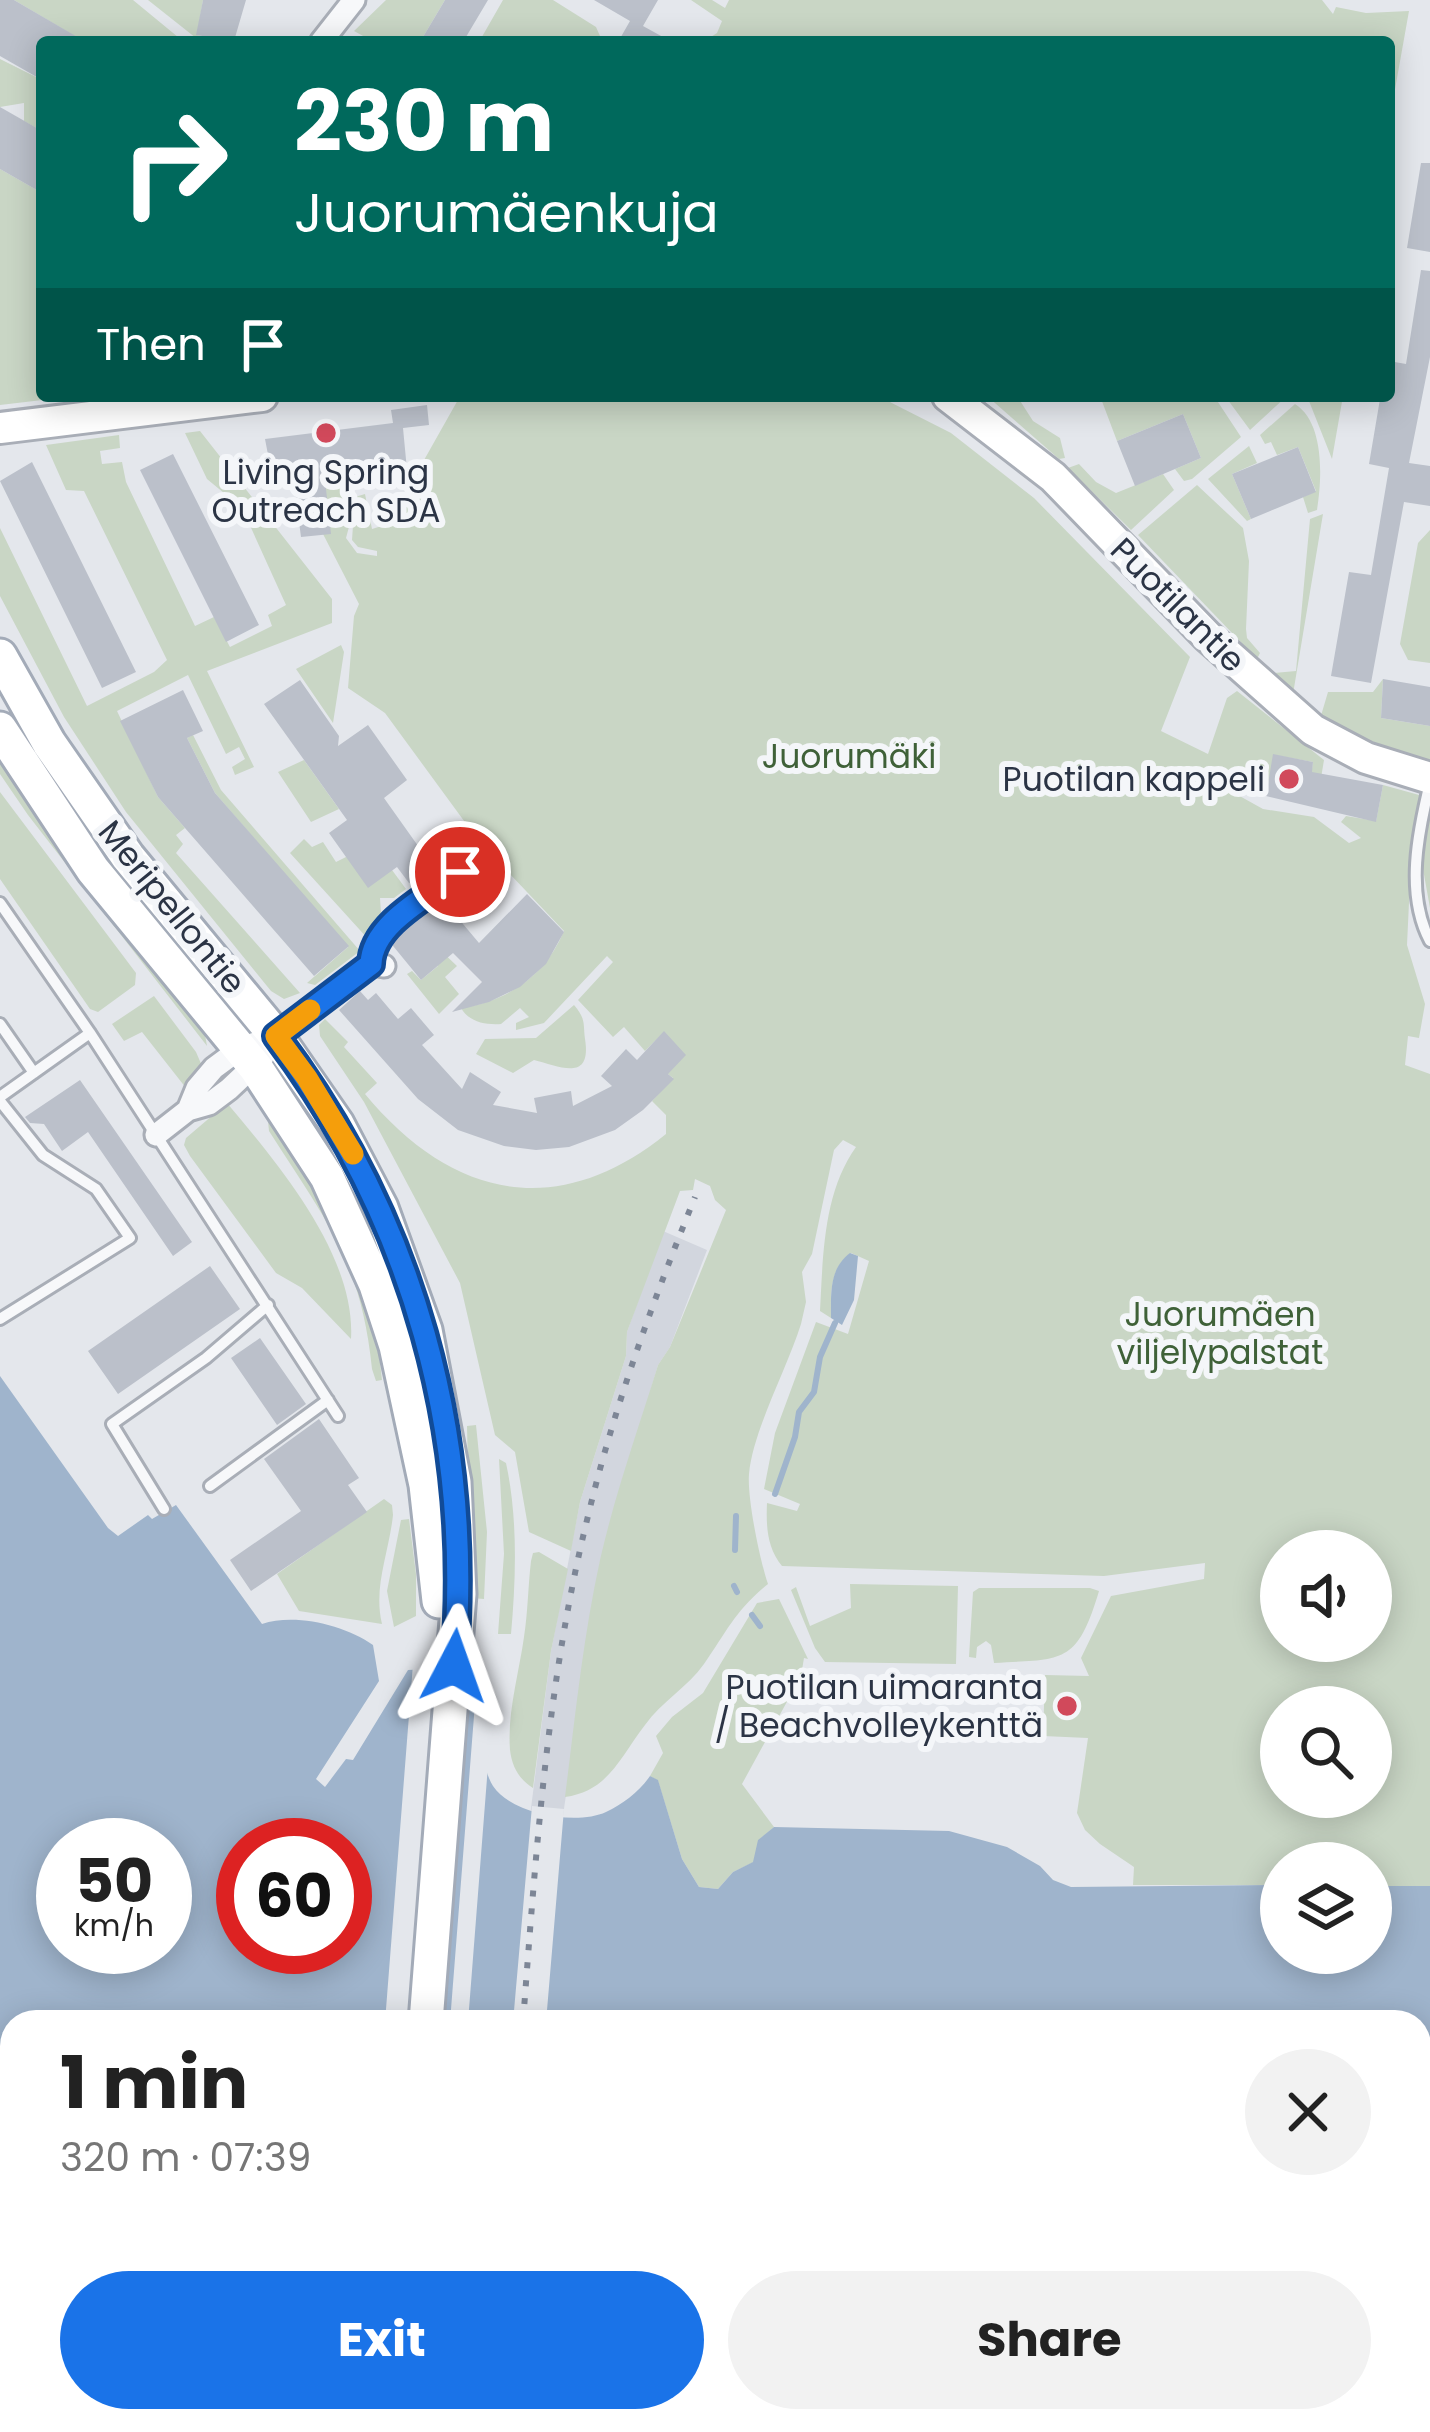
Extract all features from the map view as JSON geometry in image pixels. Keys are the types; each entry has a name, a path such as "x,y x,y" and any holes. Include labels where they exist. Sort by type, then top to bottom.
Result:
{"main road":[{"name":"Meripellontie","path":"0,656 49,743 116,842 276,1036 307,1078 366,1178 407,1273 443,1408 457,1512 447,1638"},
{"name":"Meripellontie","path":"0,730 93,870 248,1058 335,1192 376,1285 396,1346 427,1485 447,1638"},
{"path":"408,2010 447,1638"},
{"path":"427,2010 447,1638"}],"street":[{"path":"326,36 354,0"},
{"path":"0,428 198,402"},
{"name":"Puotilantie","path":"956,402 1053,477 1207,636 1313,730 1366,758 1430,780"},
{"path":"156,1135 188,1110 208,1104 248,1058 377,965"}],"lane":[{"path":"1430,780 1418,830 1416,870 1420,922 1430,940"},
{"path":"377,965 371,951 380,934 460,872"},
{"path":"0,903 338,1416"},
{"path":"0,1024 34,1073"},
{"path":"0,1319 130,1238 96,1189 43,1155 0,1099 90,1034"},
{"path":"164,1509 112,1424 206,1358 268,1305"},
{"path":"211,1486 328,1400"}],"shaded area":[{"path":"663,1231 707,1250 670,1347 658,1365 600,1562 559,1843 514,2010 529,1824 551,1651 580,1502 626,1356 627,1332"}],"green space":[{"path":"14,0 133,0 177,36 75,36"},
{"path":"148,0 203,0 197,35 202,36 193,36"},
{"path":"386,0 445,0 424,36 363,36 354,31"},
{"path":"503,0 553,0 596,27 600,36 482,36"},
{"path":"691,0 712,0 725,8 729,0 1322,0 1333,14 1336,7 1366,13 1409,11 1395,89 1395,36 712,36 722,21"},
{"path":"0,59 36,77 36,128 24,121 24,103 0,107"},
{"path":"0,169 36,190 36,401 0,405"},
{"path":"457,402 890,402 951,433 1034,498 1190,657 1161,731 1208,754 1227,698 1237,691 1324,760 1321,778 1311,776 1313,762 1274,755 1266,796 1231,775 1227,789 1263,809 1314,817 1349,843 1361,838 1341,822 1346,816 1376,821 1383,785 1430,798 1430,908 1423,869 1410,881 1407,945 1425,1004 1419,1038 1408,1036 1405,1065 1430,1074 1430,1886 1392,1886 1392,1842 1260,1842 1260,1885 1133,1885 1134,1867 1085,1830 1077,1813 1088,1738 1043,1736 1045,1675 1089,1676 1081,1658 1111,1596 1204,1579 1205,1563 1104,1576 782,1566 768,1536 767,1503 797,1511 800,1504 764,1489 775,1433 816,1322 848,1334 869,1261 851,1253 844,1259 833,1282 831,1318 820,1311 831,1205 856,1147 843,1140 834,1150 812,1254 802,1272 806,1302 801,1324 764,1419 749,1474 768,1584 739,1613 698,1672 651,1717 612,1771 593,1788 565,1797 589,1619 613,1511 658,1365 670,1347 726,1210 715,1200 710,1186 695,1179 693,1190 680,1191 627,1332 626,1356 580,1502 571,1551 529,1532 515,1452 495,1435 460,1283 364,1102 320,1036 319,1025 325,1019 348,1042 344,1047 377,1083 365,1094 398,1129 469,1176 507,1186 546,1187 585,1180 625,1162 666,1134 666,1115 652,1101 673,1078 668,1074 664,1032 645,1051 624,1027 613,1037 578,1000 613,962 607,956 544,1023 516,1030 516,1023 529,1017 520,1008 501,1024 489,1024 468,1017 461,1008 523,984 546,961 564,931 506,870 499,873 500,888 481,867 502,850 494,841 437,886 440,876 478,840 385,713 348,688 359,604 323,534 325,481 336,479 337,486 348,485 353,512 346,538 357,553 377,556 377,551 358,547 352,540 355,497 365,494 372,529 388,524"},
{"path":"994,402 1021,402 1033,421 1060,438 1065,458 1059,459"},
{"path":"1102,402 1218,402 1241,437 1184,481 1175,469 1201,458 1183,414 1117,441"},
{"path":"1229,402 1280,402 1250,430"},
{"path":"1309,402 1342,402 1332,459"},
{"path":"1295,404 1312,424 1319,452 1317,510 1308,513 1303,497 1316,491 1298,447 1277,455 1271,442 1265,444 1260,435"},
{"path":"200,431 332,599 332,623 207,671 254,767 235,775 232,767 245,759 239,747 226,754 188,675 117,711 158,797 185,828 176,835 183,844 176,853 300,993 284,999 271,991 126,812 64,717 0,596 0,528 87,706 154,672 167,660 84,491 66,490 46,445 119,435 120,448 100,451 102,464 122,462 126,482 195,626 214,617 230,647 272,626 268,615 286,605 242,508 207,479 185,433"},
{"path":"1249,446 1257,463 1232,474 1251,519 1247,521 1208,479"},
{"path":"1079,464 1096,482 1116,493 1163,474 1174,490 1131,530 1068,468"},
{"path":"1197,485 1243,528 1249,561 1246,629 1247,638 1260,653 1257,659 1138,535"},
{"path":"1323,514 1293,694 1274,673 1296,671 1310,519"},
{"path":"1430,530 1430,663 1408,660 1400,644 1418,543"},
{"path":"341,645 344,652 333,723 296,669"},
{"path":"1383,679 1381,718 1430,726 1430,762 1356,739 1320,719 1328,692 1373,692"},
{"path":"193,735 221,790 360,951 315,985 307,983 348,947 215,793 187,738"},
{"path":"0,758 76,873 204,1029 207,1046 28,815 0,774"},
{"path":"304,760 339,809 311,822 278,772"},
{"path":"0,792 136,973 135,985 98,1012 90,1009 0,879"},
{"path":"304,839 312,847 323,842 336,862 346,857 392,870 406,889 394,898 380,898 382,928 369,940 290,853"},
{"path":"438,948 457,966 445,977 459,994 439,1014 407,974 412,971 421,980 438,966"},
{"path":"154,996 202,1066 186,1088 142,1032 124,1041 112,1024"},
{"path":"574,1005 582,1018 585,1039 586,1053 579,1067 534,1060 513,1073 476,1054 485,1039 536,1038"},
{"path":"227,1103 290,1182 327,1243 349,1307 351,1339 302,1288 276,1273 184,1145 186,1138"},
{"path":"274,1114 328,1202 376,1328 382,1380 376,1381 372,1369 367,1331 349,1269 323,1216 269,1131 268,1121"},
{"path":"476,1425 487,1532 484,1599 471,1598 467,1426"},
{"path":"499,1459 506,1463 514,1527 511,1634 498,1634 504,1554"},
{"path":"384,1499 392,1505 393,1515 380,1583 382,1624 299,1611 277,1574"},
{"path":"409,1519 416,1616 394,1627 387,1591 401,1520"},
{"path":"533,1553 568,1569 551,1651 533,1788 514,1767 510,1736 531,1561"},
{"path":"850,1584 958,1586 956,1664 825,1662 791,1590 796,1587 810,1626 851,1608"},
{"path":"979,1588 1099,1591 1083,1633 1064,1653 994,1663 986,1641 977,1647 976,1658 969,1657 973,1592"},
{"path":"779,1599 808,1659 804,1658 801,1676 742,1784 774,1827 759,1840 754,1862 733,1872 718,1889 699,1887 682,1859 658,1781 650,1776 663,1753 656,1736 703,1693 757,1603"}],"water":[{"path":"850,1253 858,1256 854,1300 842,1325 831,1318 831,1291 838,1266"},
{"path":"0,1376 118,1536 148,1515 152,1519 176,1505 262,1624 319,1623 373,1645 379,1681 316,1779 325,1787 346,1759 353,1760 408,1670 471,1667 478,1673 488,1776 502,1796 545,1815 593,1816 624,1801 650,1776 658,1780 682,1859 699,1887 718,1889 733,1872 753,1862 758,1840 774,1827 949,1831 1007,1847 1040,1866 1053,1880 1071,1887 1260,1885 1260,1974 1392,1974 1392,1886 1430,1886 1430,2010 0,2010"}],"pier":[{"path":"467,1661 440,2010 386,2010 413,1664"},
{"path":"478,1665 492,1681 492,1714 469,2010 451,2010"},
{"path":"532,1806 564,1809 547,2010 514,2010"}],"building":[{"path":"0,0 14,0 76,36 36,36 36,77 0,56"},
{"path":"203,0 246,0 235,36 196,35"},
{"path":"445,0 488,0 467,36 424,36"},
{"path":"594,0 658,0 643,26 661,36 621,36 630,21"},
{"path":"0,107 36,128 36,190 0,169"},
{"path":"1421,163 1430,163 1430,252 1407,248"},
{"path":"1421,270 1430,271 1430,357 1409,463 1430,466 1430,506 1404,502 1371,683 1331,676 1349,572 1371,575 1389,468 1369,464 1379,402 1395,402 1395,362 1406,364"},
{"path":"427,405 429,425 403,428 407,470 325,480 331,534 301,537 294,484 274,486 265,439 393,423 391,410"},
{"path":"1183,414 1201,458 1135,486 1117,441"},
{"path":"1298,447 1316,492 1251,519 1232,474"},
{"path":"173,454 259,625 226,642 140,470"},
{"path":"32,462 136,672 102,688 0,481"},
{"path":"1383,679 1430,687 1430,726 1381,718"},
{"path":"300,680 339,736 338,746 368,725 407,780 384,798 433,867 409,883 397,867 368,888 329,833 347,820 264,704"},
{"path":"183,690 203,731 187,738 215,793 349,946 314,976 158,797 120,721"},
{"path":"1273,754 1313,762 1312,772 1383,785 1376,822 1266,796"},
{"path":"459,885 473,904 458,918 479,943 527,894 564,932 546,964 520,987 452,1012 482,982 453,953 421,980 389,941"},
{"path":"360,991 368,1000 376,993 398,1019 411,1008 434,1035 422,1045 462,1089 470,1072 501,1092 493,1105 537,1113 534,1098 571,1091 573,1106 612,1086 601,1076 626,1049 637,1060 664,1031 686,1055 668,1074 674,1079 615,1130 569,1147 504,1146 458,1130 418,1099 339,1010"},
{"path":"80,1080 192,1242 173,1256 88,1132 62,1151 44,1124 30,1123 25,1117"},
{"path":"210,1266 240,1309 118,1394 88,1351"},
{"path":"260,1338 306,1404 277,1425 231,1358"},
{"path":"319,1419 359,1478 348,1485 367,1512 251,1591 230,1560 301,1511 264,1459"}],"waterway":[{"path":"775,1494 799,1412 814,1392 820,1357 835,1323"},
{"path":"735,1550 736,1516"},
{"path":"734,1586 737,1592"},
{"path":"752,1615 760,1626"}],"railway":[{"path":"524,2010 545,1768 574,1578 622,1395 695,1197"}],"slow traffic":[{"path":"310,1010 276,1036 353,1154"}],"place":[{"name":"Living Spring Outreach SDA","path":"326,433"},
{"name":"Puotilan kappeli","path":"1289,779"},
{"name":"Puotilan uimaranta / Beachvolleykenttä","path":"1067,1706"}],"route":[{"path":"454,1666 457,1512 443,1408 425,1330 381,1208 337,1124 276,1036 371,964 371,951 380,934 460,872"}],"park label":[{"name":"Juorumäki","path":"849,756"},
{"name":"Juorumäen viljelypalstat","path":"1220,1333"}]}
